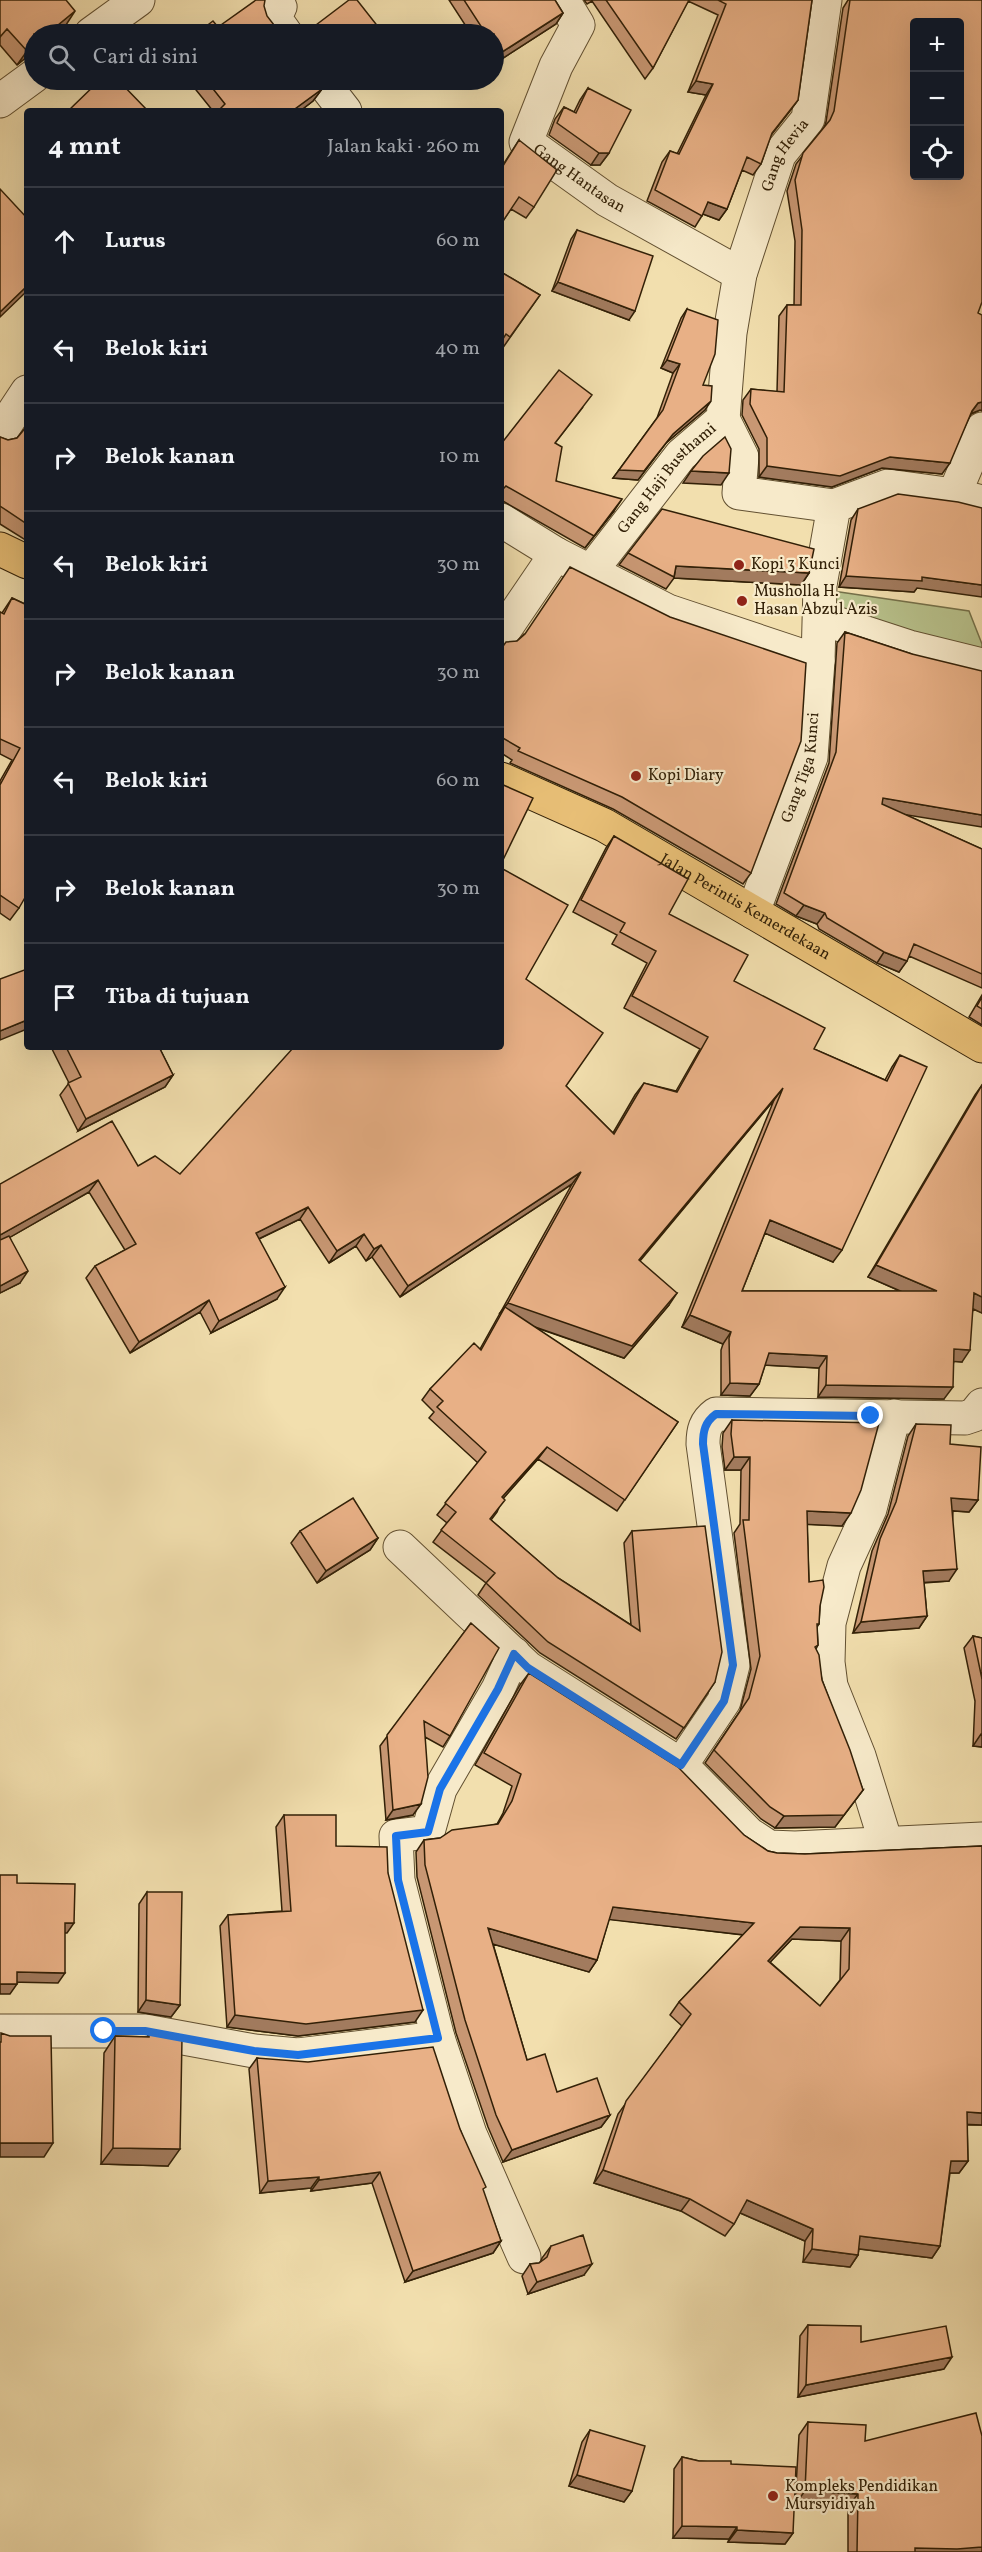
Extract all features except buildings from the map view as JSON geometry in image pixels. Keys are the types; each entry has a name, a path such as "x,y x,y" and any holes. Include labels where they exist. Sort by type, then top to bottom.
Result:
{"main road":[{"path":"0,549 24,561"},
{"name":"Jalan Perintis Kemerdekaan","path":"504,780 604,825 982,1046"}],"street":[{"path":"106,24 138,0"},
{"path":"276,0 280,7 274,17 279,24"},
{"name":"Gang Hantasan","path":"563,0 578,25 556,66 526,142 607,200 740,274"},
{"name":"Gang Hevia","path":"740,274 779,155 808,119 825,0"},
{"path":"329,90 343,108"},
{"name":"Gang Haji Busthami","path":"591,571 681,455 723,419 730,333 740,274"},
{"path":"0,433 24,397"},
{"path":"723,419 742,457 739,493 834,506 888,486 968,499 982,429"},
{"name":"Gang Tiga Kunci","path":"753,912 811,757 818,661 820,585 834,506"},
{"path":"504,522 556,554 668,610 818,661"},
{"path":"504,631 556,554"},
{"path":"820,618 909,646 982,665"},
{"path":"681,1765 724,1701 733,1665 703,1444 703,1434 708,1420 716,1414 965,1418 974,1414 982,1405"},
{"path":"886,1843 859,1756 831,1686 828,1662 830,1623 844,1566 870,1509 894,1416"},
{"path":"400,1547 528,1668 681,1765 748,1834 769,1847 795,1848 982,1839"},
{"path":"514,1654 498,1689 440,1789 428,1832 396,1836 398,1880 438,2038 470,2134 524,2257"},
{"path":"0,2031 145,2031 254,2051 298,2055 438,2038"}],"green space":[{"path":"826,590 969,611 982,644 982,665 825,613"}],"place":[{"name":"Kopi 3 Kunci","path":"739,565"},
{"name":"Musholla H. Hasan Abzul Azis","path":"742,601"},
{"name":"Kopi Diary","path":"636,776"},
{"name":"Kompleks Pendidikan Mursyidiyah","path":"773,2496"}],"route":[{"path":"104,2031 145,2031 254,2051 298,2055 438,2038 398,1880 396,1836 428,1832 440,1789 498,1689 514,1654 528,1668 681,1765 724,1701 733,1665 703,1444 703,1434 708,1420 716,1414 871,1416"}]}
